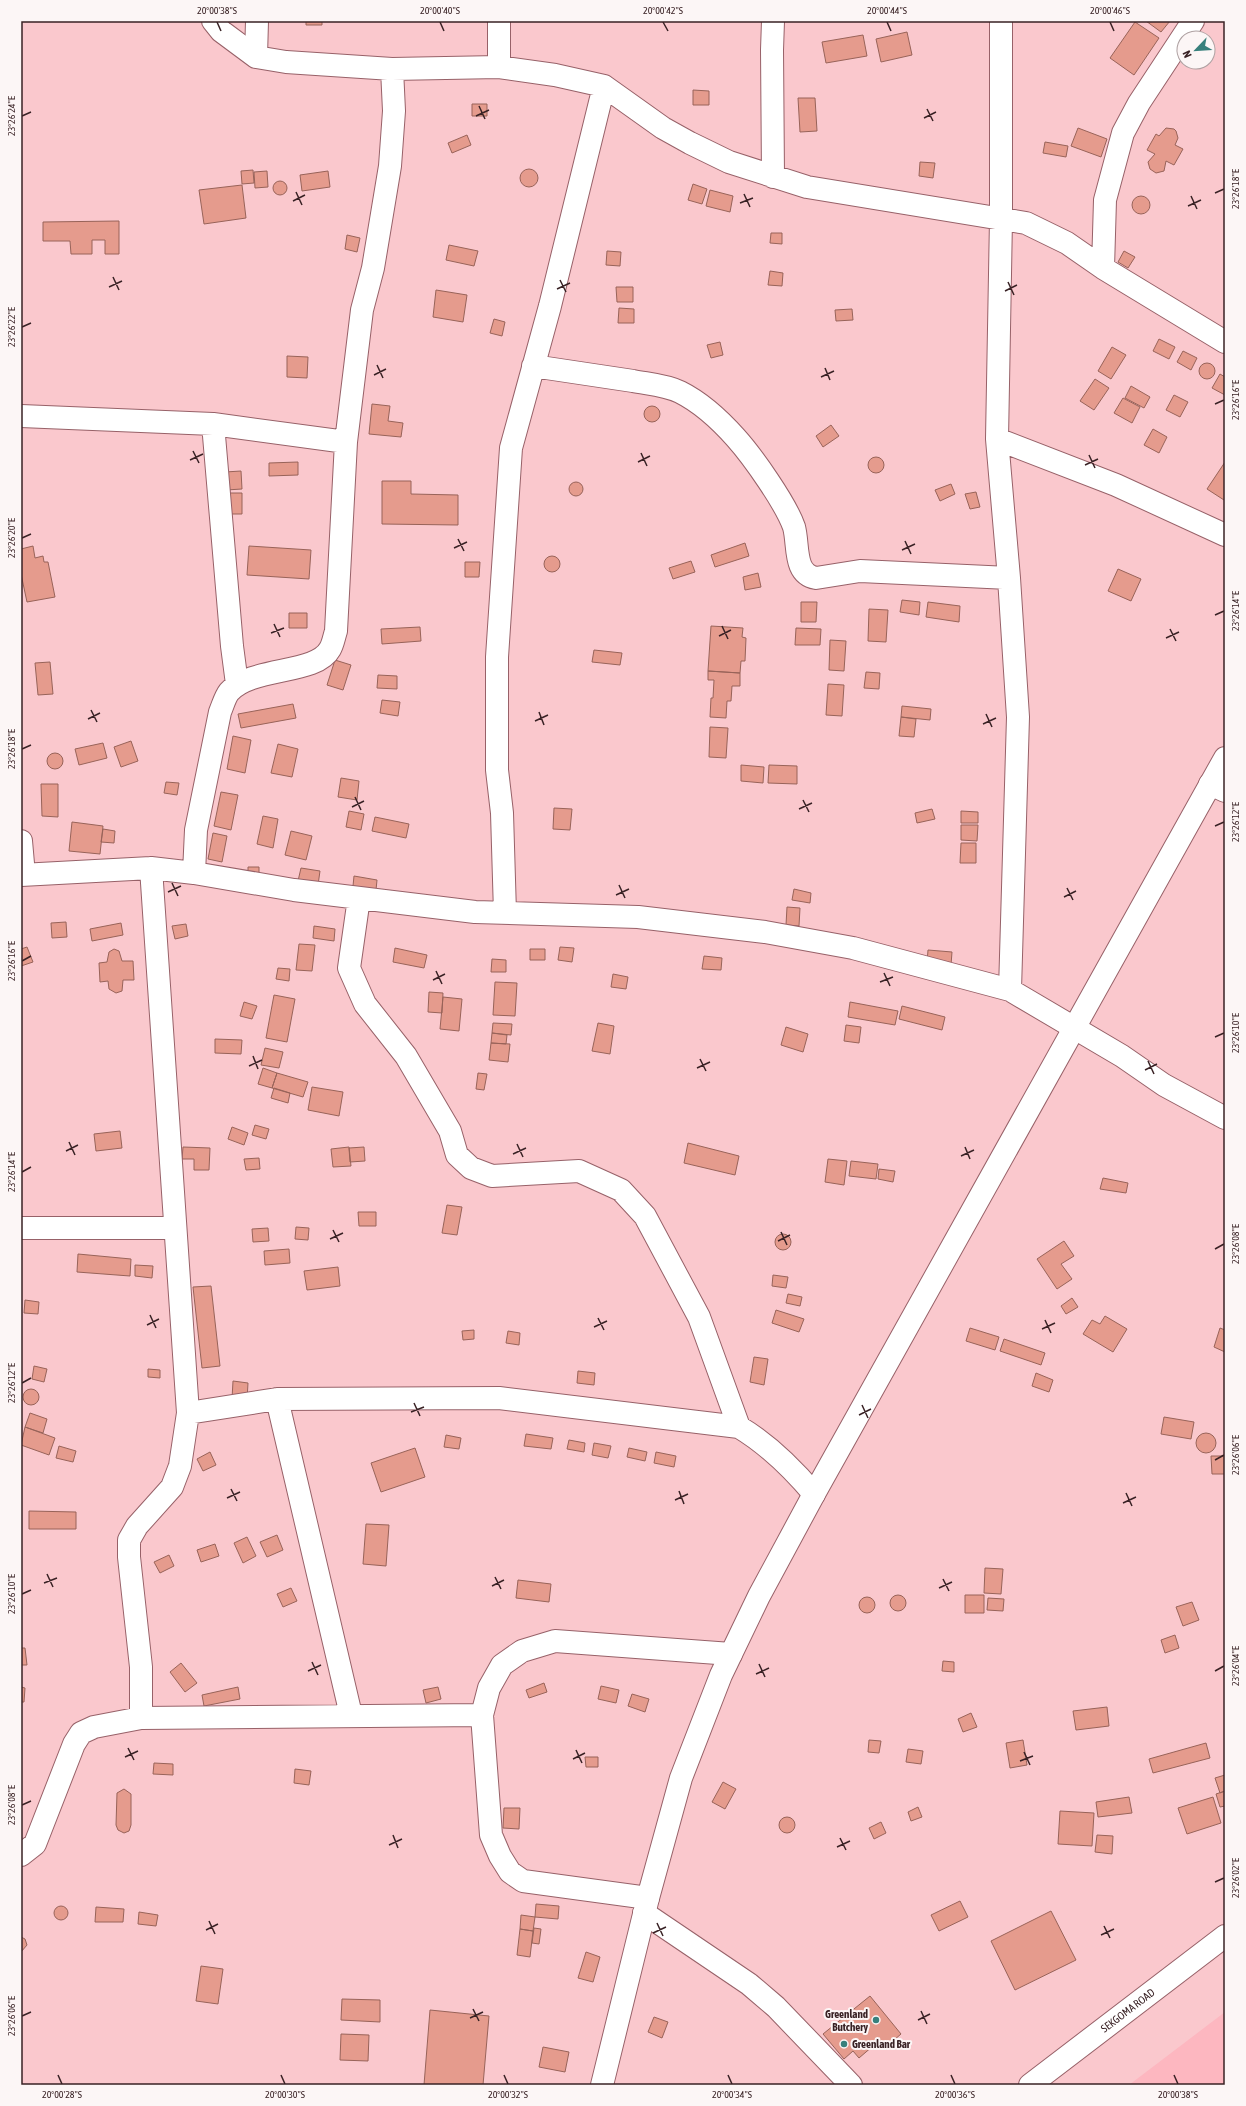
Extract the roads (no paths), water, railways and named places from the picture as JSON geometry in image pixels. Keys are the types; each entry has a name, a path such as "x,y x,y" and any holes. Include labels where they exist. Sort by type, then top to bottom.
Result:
{"main road":[{"path":"213,21 221,31 256,57 286,62 392,69 499,67 555,75 604,86 663,128 690,144 729,162 773,177 807,187 1026,223 1066,243 1103,268 1225,342"},
{"path":"256,57 257,21"},
{"path":"499,21 499,67"},
{"path":"773,21 773,177"},
{"path":"1001,21 1001,219 997,439 1009,578 1018,717 1010,990"},
{"path":"1103,268 1105,200 1123,133 1139,103 1193,21"},
{"path":"194,873 196,830 220,712 228,693 237,684 266,673 297,668 319,659 330,650 336,631 346,442 362,310 373,268 390,166 394,111 392,69"},
{"path":"505,914 502,813 497,770 497,657 511,448 550,306 604,86"},
{"path":"533,366 657,386 679,392 709,410 737,438 786,509 795,533 801,567 804,573 810,577 816,578 860,571 1009,578"},
{"path":"21,416 213,424 346,442"},
{"path":"213,424 232,646 237,684"},
{"path":"997,439 1116,485 1225,535"},
{"path":"602,2085 646,1906 681,1778 731,1654 759,1596 814,1494 1075,1029 1217,787 1225,758"},
{"path":"21,841 22,875 151,868 194,873 294,890 475,912 638,917 765,932 853,948 1010,990 1122,1056 1164,1086 1225,1118"},
{"path":"141,1718 141,1667 129,1557 129,1540 136,1526 172,1487 180,1466 188,1413 151,868"},
{"path":"359,898 349,968 365,1004 406,1056 450,1131 457,1155 471,1168 492,1176 579,1171 621,1190 645,1216 699,1317 739,1427"},
{"path":"21,1228 175,1228"},
{"path":"188,1413 277,1399 499,1398 739,1427 762,1440 795,1472 814,1494"},
{"path":"277,1399 351,1715"},
{"path":"731,1654 555,1641 522,1651 502,1665 490,1688 482,1715 491,1835 500,1856 510,1872 523,1881 646,1906 749,1984 776,2007 851,2085"},
{"path":"21,1855 35,1844 74,1744 81,1733 94,1727 141,1718 482,1715"},
{"name":"SEKGOMA ROAD","path":"1030,2085 1225,1936"}],"place":[{"name":"Greenland Butchery","path":"876,2020"},
{"name":"Greenland Bar","path":"844,2044"}]}
